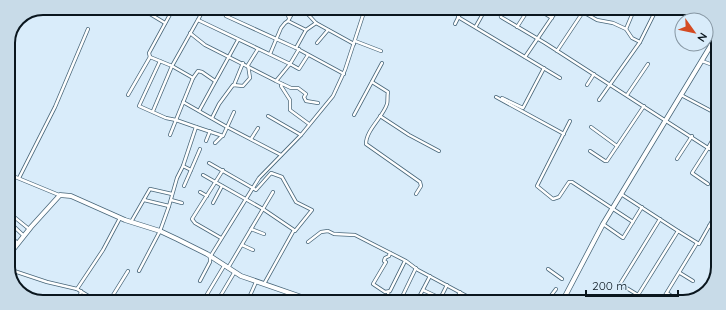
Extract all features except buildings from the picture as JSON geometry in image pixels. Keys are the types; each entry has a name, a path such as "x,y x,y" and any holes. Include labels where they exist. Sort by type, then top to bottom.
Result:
{"street":[{"path":"152,15 165,23"},
{"path":"128,95 150,57 150,49 169,15"},
{"path":"153,111 172,66 201,15"},
{"path":"225,15 298,48 344,74"},
{"path":"287,15 288,20"},
{"path":"270,54 276,38 291,15"},
{"path":"309,15 316,23 328,30 355,42 381,51"},
{"path":"200,281 210,262 210,257 259,178 300,135 334,96 344,74 363,15"},
{"path":"476,26 482,15"},
{"path":"500,15 501,17 610,84 711,150"},
{"path":"517,27 525,15"},
{"path":"547,15 552,18"},
{"path":"525,57 554,15"},
{"path":"557,51 581,15"},
{"path":"588,15 597,20 613,23 626,29 632,38 640,42"},
{"path":"626,29 632,15"},
{"path":"599,100 640,42 654,15"},
{"path":"455,24 458,17 476,26 560,78"},
{"path":"198,20 299,69 308,55"},
{"path":"288,20 306,30"},
{"path":"276,80 290,64 306,30 316,23"},
{"path":"19,178 54,107 88,29"},
{"path":"317,43 328,30"},
{"path":"190,33 205,45 248,65 282,84 291,88 298,88 306,94 304,97 306,101 318,103"},
{"path":"199,111 238,40"},
{"path":"566,295 603,224 711,46"},
{"path":"234,85 243,86 250,78 248,65 258,49"},
{"path":"150,57 172,66 194,78"},
{"path":"160,61 139,106 166,118 223,136"},
{"path":"702,61 711,64"},
{"path":"212,118 219,104 234,85 243,63"},
{"path":"354,115 382,63"},
{"path":"627,95 648,64"},
{"path":"502,98 523,108 544,68"},
{"path":"170,135 183,102 198,71 215,81"},
{"path":"587,85 594,74"},
{"path":"372,82 388,92 387,105 366,141 366,144 420,182 421,186 416,194"},
{"path":"282,84 281,86 290,100 290,110 310,124"},
{"path":"681,95 711,111"},
{"path":"496,97 564,134"},
{"path":"183,102 281,155"},
{"path":"590,151 606,162 644,106"},
{"path":"215,143 223,136 234,112"},
{"path":"268,116 300,135"},
{"path":"380,116 408,135 439,152"},
{"path":"570,121 537,186 553,199 559,197 570,182 572,182 612,210 633,222"},
{"path":"139,271 160,231 177,178 183,166 196,127"},
{"path":"591,127 617,146"},
{"path":"252,139 258,128"},
{"path":"206,141 210,131"},
{"path":"676,159 692,136"},
{"path":"708,184 692,172 711,143"},
{"path":"184,186 200,149"},
{"path":"209,163 256,190 271,173 282,177 296,202 312,210 294,232 263,284"},
{"path":"183,166 191,170"},
{"path":"221,238 195,223 192,219 223,170"},
{"path":"203,175 292,228 294,232"},
{"path":"15,177 60,195 71,196 130,222 160,231 210,257 234,273 292,295"},
{"path":"213,203 222,186"},
{"path":"130,222 150,189 172,194"},
{"path":"200,192 207,196"},
{"path":"207,295 242,245 273,192"},
{"path":"621,194 700,244 711,223"},
{"path":"15,247 60,195"},
{"path":"144,200 169,206"},
{"path":"171,200 182,203"},
{"path":"603,224 623,238 642,207"},
{"path":"15,217 30,229"},
{"path":"78,289 103,250 120,218"},
{"path":"660,219 620,284 638,295 678,231"},
{"path":"15,228 24,236"},
{"path":"251,229 264,234"},
{"path":"308,242 321,232 328,231 334,234 355,235 465,295"},
{"path":"670,295 667,293 697,242"},
{"path":"242,245 253,250"},
{"path":"388,292 385,292 373,284 386,262 384,260 385,258 389,256 390,253"},
{"path":"388,295 388,292 390,291 405,261"},
{"path":"403,295 416,268"},
{"path":"548,269 562,279"},
{"path":"15,271 47,282 78,289 87,295"},
{"path":"113,295 128,271"},
{"path":"221,295 234,273"},
{"path":"680,273 692,281"},
{"path":"420,295 430,276"},
{"path":"250,295 256,282"},
{"path":"442,295 447,285"},
{"path":"552,295 556,289"},
{"path":"423,290 432,295"},
{"path":"80,295 81,291"}]}
